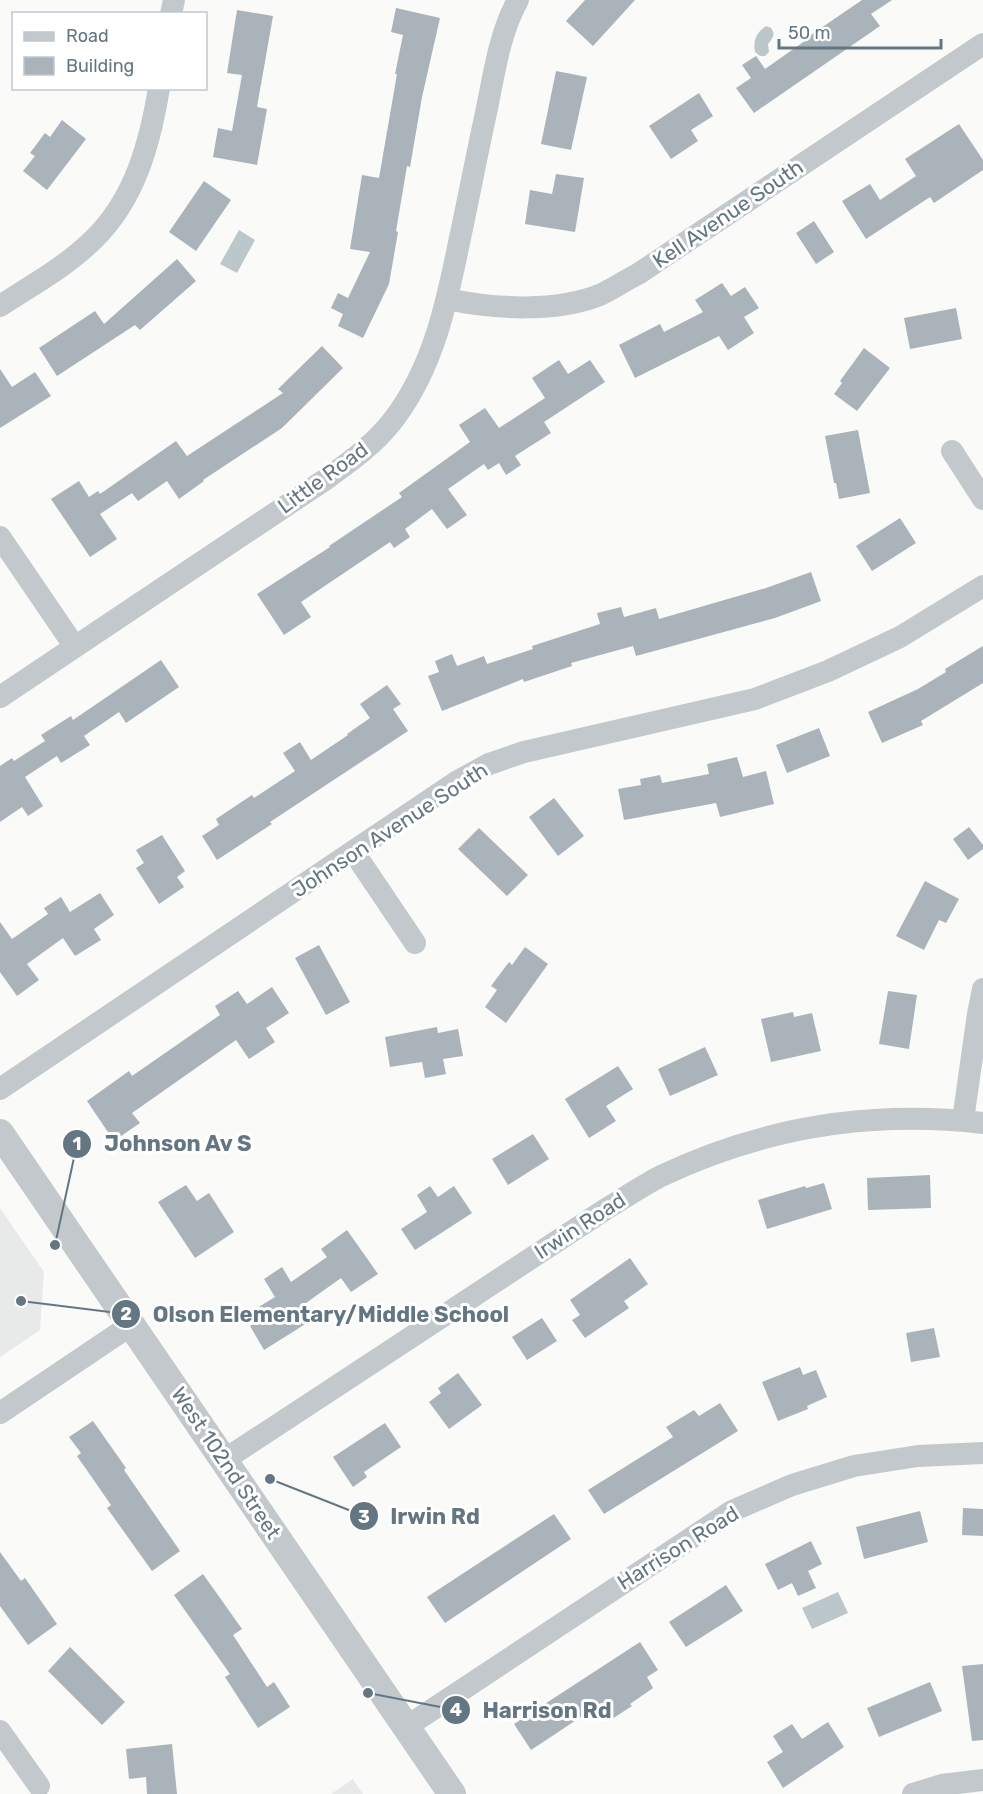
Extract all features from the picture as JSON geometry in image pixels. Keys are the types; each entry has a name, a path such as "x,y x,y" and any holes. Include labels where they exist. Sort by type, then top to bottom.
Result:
{"street":[{"name":"Little Road","path":"0,697 363,453 393,420 418,382 435,342 447,299 496,62 510,15 518,0"},
{"name":"Kell Avenue South","path":"447,299 476,305 518,308 560,305 600,294 638,274 983,44"},
{"path":"0,306 59,267 95,239 123,203 142,162 154,119 159,90"},
{"path":"952,451 983,499"},
{"path":"0,537 75,647"},
{"name":"Johnson Avenue South","path":"0,1089 456,782 489,764 524,752 755,699 828,671 900,637 983,586"},
{"path":"353,851 415,943"},
{"path":"973,1121 978,1014 983,989"},
{"name":"Irwin Road","path":"224,1460 606,1209 660,1177 717,1152 787,1131 839,1122 890,1119 973,1121"},
{"name":"West 102nd Street","path":"0,1132 452,1794"},
{"path":"0,1413 131,1325"},
{"name":"Harrison Road","path":"406,1726 732,1511 792,1485 854,1466 918,1456 983,1453"},
{"path":"0,1731 39,1786"},
{"path":"913,1794 942,1785 983,1780"}],"shaded area":[{"path":"766,26 771,28 773,36 768,44 769,52 765,56 760,56 755,52 754,44 760,31"},
{"path":"239,230 255,240 237,273 220,264"},
{"path":"0,1208 44,1272 40,1330 0,1357"},
{"path":"838,1592 848,1613 812,1629 802,1608"},
{"path":"353,1779 363,1794 331,1794"}],"building":[{"path":"585,0 635,0 593,46 566,21"},
{"path":"862,0 892,0 871,14 880,26 754,113 736,88 751,78 742,65 756,56 765,69"},
{"path":"396,8 440,18 422,97 410,167 407,166 389,284 363,338 338,326 343,314 331,308 338,293 348,298 370,252 350,249 362,175 379,178 403,35 391,32"},
{"path":"237,10 273,16 257,107 267,109 257,165 213,157 218,128 232,131 242,75 227,73"},
{"path":"556,71 587,77 571,150 541,144"},
{"path":"699,93 713,116 691,130 698,141 671,159 649,126"},
{"path":"62,120 86,139 47,190 23,171 35,156 30,153 45,133 50,137"},
{"path":"959,124 983,160 983,170 934,203 930,197 866,239 842,201 870,184 880,200 916,176 905,159"},
{"path":"556,174 584,178 575,232 525,224 530,190 552,194"},
{"path":"204,181 231,200 196,251 169,232"},
{"path":"814,221 834,252 816,264 796,233"},
{"path":"177,259 196,281 140,330 135,325 57,376 39,348 95,311 104,324"},
{"path":"722,283 731,296 745,287 759,308 744,317 754,333 728,350 719,336 635,378 619,345 660,324 664,332 703,312 695,300"},
{"path":"956,308 962,339 910,349 904,318"},
{"path":"322,346 343,368 282,428 203,480 179,499 167,481 138,501 132,493 100,514 117,539 90,557 51,499 79,481 89,497 98,491 100,494 176,441 187,456 283,393 278,389"},
{"path":"864,348 890,368 857,411 834,394 842,383 840,381"},
{"path":"559,360 568,374 590,360 605,382 544,422 551,433 515,456 521,465 506,475 499,463 488,470 484,464 448,489 467,515 447,529 432,509 405,529 410,537 394,548 390,542 301,602 311,617 284,635 257,594 402,497 399,493 470,442 459,425 485,408 499,428 545,398 532,378"},
{"path":"0,369 12,387 35,372 51,396 0,428"},
{"path":"858,430 870,493 839,499 825,436"},
{"path":"900,518 916,543 872,571 856,546"},
{"path":"811,572 821,601 775,618 636,656 633,646 571,663 572,666 524,682 523,679 442,711 428,676 439,672 435,661 452,654 457,666 484,656 487,664 533,649 532,646 600,624 597,613 621,607 624,617 656,608 659,619 766,588"},
{"path":"983,646 983,683 921,721 923,725 882,743 868,712 918,689"},
{"path":"161,660 179,687 126,723 119,712 84,736 90,745 61,763 57,756 25,777 43,806 28,816 22,807 0,822 0,766 12,758 14,761 45,741 41,735 71,716 73,720"},
{"path":"387,685 401,704 393,709 408,731 270,822 272,824 217,860 202,836 219,825 216,819 252,795 254,798 295,771 283,753 300,742 311,760 370,718 360,704"},
{"path":"819,728 830,756 787,773 776,745"},
{"path":"737,757 743,777 766,771 774,804 720,817 716,803 624,820 618,789 641,785 640,779 660,775 662,783 709,774 707,764"},
{"path":"554,798 584,836 558,856 529,817"},
{"path":"969,827 983,845 983,849 968,860 953,839"},
{"path":"479,828 528,875 507,896 458,849"},
{"path":"162,835 185,871 177,877 184,887 159,904 136,868 144,863 136,850"},
{"path":"925,881 959,899 946,923 939,920 924,950 896,936"},
{"path":"100,893 114,915 94,929 101,940 75,956 63,938 27,964 39,980 17,996 0,972 0,922 12,939 48,914 44,908 61,897 70,912"},
{"path":"319,945 350,1002 326,1015 295,958"},
{"path":"525,947 548,964 506,1023 485,1007 497,990 491,986 509,962 512,965"},
{"path":"272,987 289,1013 266,1028 275,1042 249,1059 236,1040 132,1113 140,1123 114,1141 87,1101 129,1071 132,1076 220,1015 215,1006 238,991 247,1004"},
{"path":"888,991 917,995 909,1049 879,1044"},
{"path":"793,1012 794,1017 812,1013 821,1051 771,1062 761,1019"},
{"path":"437,1027 438,1033 458,1029 463,1056 443,1059 446,1074 425,1078 422,1062 390,1067 385,1037"},
{"path":"705,1047 718,1075 670,1096 658,1069"},
{"path":"618,1066 633,1089 606,1106 616,1121 589,1138 565,1099"},
{"path":"533,1134 549,1159 508,1185 492,1159"},
{"path":"930,1175 931,1208 868,1210 867,1178"},
{"path":"824,1183 832,1209 767,1229 758,1200 805,1186 806,1188"},
{"path":"186,1185 197,1201 209,1193 234,1232 195,1258 158,1202"},
{"path":"430,1186 438,1197 454,1186 472,1213 415,1250 401,1229 427,1212 417,1195"},
{"path":"347,1230 378,1274 351,1292 341,1278 306,1303 315,1318 264,1350 250,1326 263,1318 257,1308 275,1297 264,1279 282,1267 291,1282 327,1257 321,1249"},
{"path":"630,1258 648,1284 624,1301 629,1308 585,1338 572,1320 580,1315 570,1300"},
{"path":"542,1318 557,1341 527,1360 512,1337"},
{"path":"934,1328 940,1357 911,1362 906,1333"},
{"path":"800,1367 803,1375 816,1370 827,1397 807,1406 808,1409 778,1421 762,1382"},
{"path":"458,1373 482,1405 449,1429 429,1402 441,1393 438,1388"},
{"path":"720,1403 738,1431 604,1514 588,1490 673,1437 666,1427 694,1410 699,1416"},
{"path":"93,1421 180,1551 152,1571 107,1508 111,1505 77,1456 81,1453 69,1437"},
{"path":"385,1423 401,1447 364,1472 367,1477 353,1487 333,1457"},
{"path":"963,1508 983,1509 983,1536 962,1535"},
{"path":"920,1511 928,1542 864,1559 856,1527"},
{"path":"554,1514 571,1539 445,1623 427,1597"},
{"path":"811,1541 822,1564 808,1571 816,1588 798,1596 792,1583 778,1590 765,1564"},
{"path":"0,1552 21,1581 25,1578 57,1624 28,1645 0,1606"},
{"path":"203,1574 242,1629 233,1635 267,1687 274,1682 290,1707 258,1728 225,1677 230,1674 174,1595"},
{"path":"726,1585 743,1611 686,1647 669,1622"},
{"path":"640,1642 658,1670 647,1677 653,1688 612,1719 602,1703 531,1750 514,1724"},
{"path":"70,1647 125,1702 102,1725 48,1671"},
{"path":"983,1664 983,1740 972,1741 962,1666"},
{"path":"930,1682 942,1711 879,1737 867,1708"},
{"path":"828,1722 844,1747 783,1788 767,1762 783,1752 773,1736 792,1724 802,1739"},
{"path":"172,1744 177,1794 147,1794 146,1777 129,1779 126,1749"}],"place":[{"name":"Johnson Av S","path":"55,1245"},
{"name":"Olson Elementary/Middle School","path":"21,1301"},
{"name":"Irwin Rd","path":"270,1479"},
{"name":"Harrison Rd","path":"368,1693"}]}
